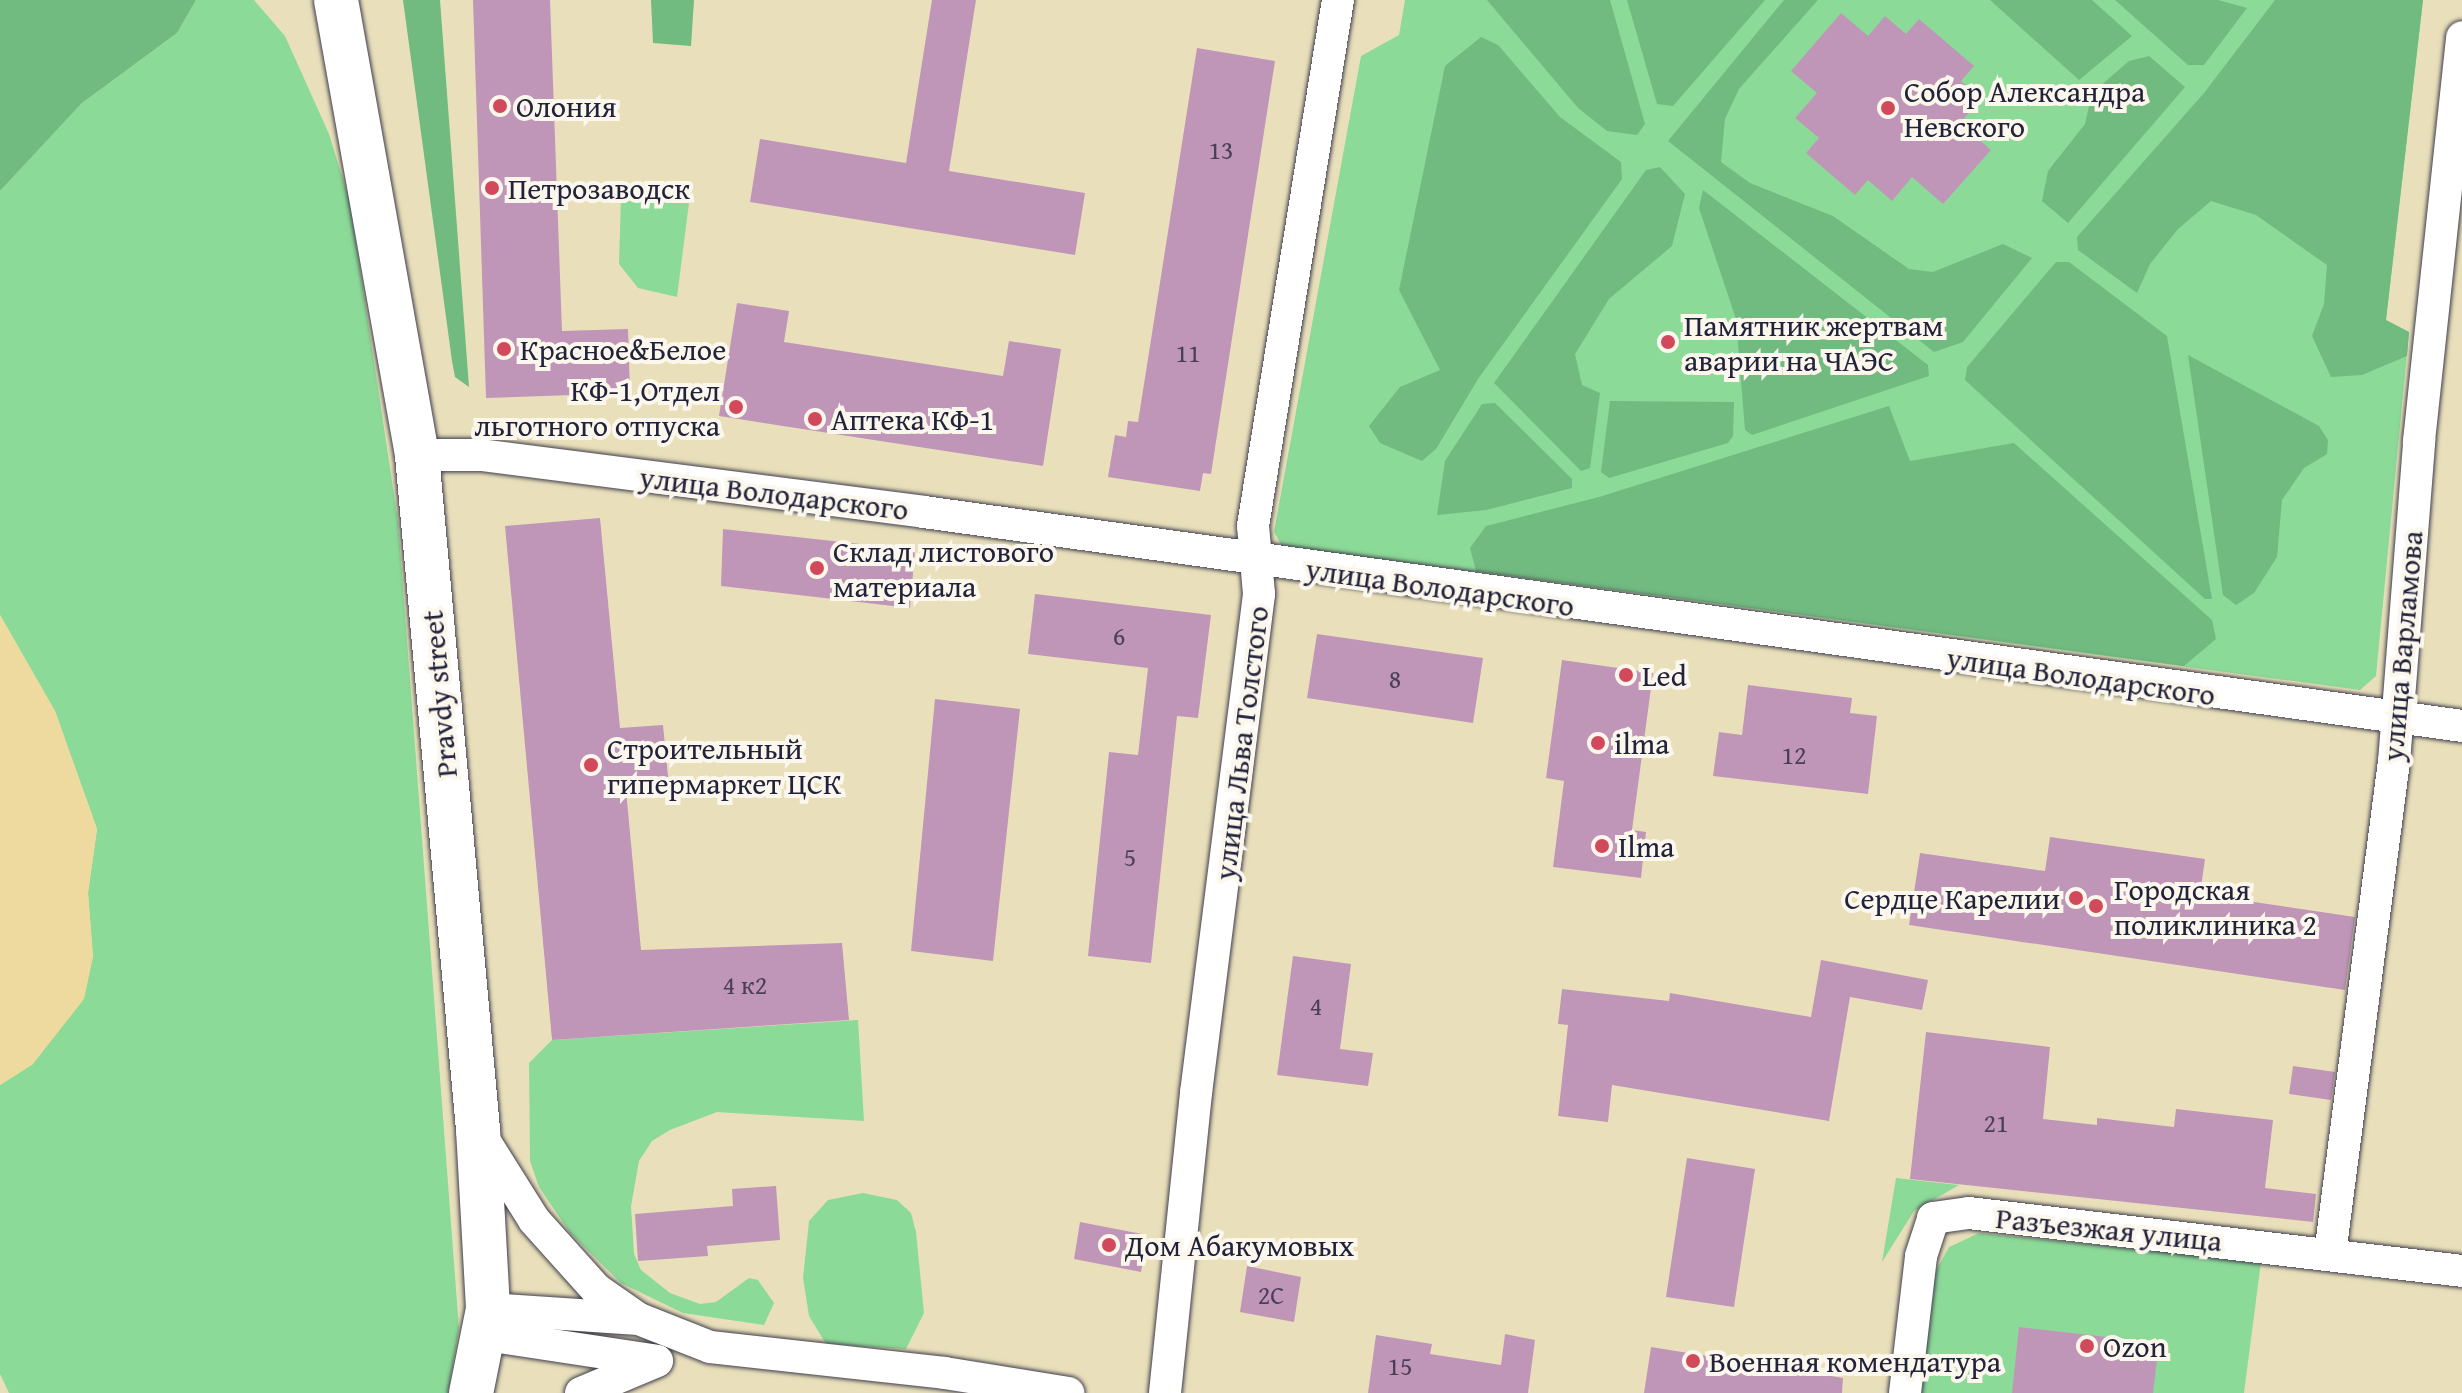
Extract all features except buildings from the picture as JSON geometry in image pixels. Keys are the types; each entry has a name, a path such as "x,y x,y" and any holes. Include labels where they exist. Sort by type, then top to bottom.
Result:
{"main road":[{"name":"Pravdy street","path":"336,0 417,455 478,1129 487,1322 471,1393"}],"street":[{"name":"улица Льва Толстого","path":"1165,1393 1196,1093 1259,594 1253,561 1253,526 1338,0"},
{"name":"улица Варламова","path":"2330,1254 2394,762 2394,716 2462,37"},
{"name":"улица Володарского","path":"417,455 481,455 924,512 1253,561 2462,726"},
{"path":"478,1129 504,1179 534,1220 596,1289 639,1319 710,1347 929,1371 1068,1393"},
{"name":"Разъезжая улица","path":"1905,1393 1921,1256 1933,1218 1969,1213 2462,1271"},
{"path":"487,1322 639,1319"},
{"path":"487,1322 657,1361"},
{"path":"581,1393 657,1361 710,1347"}],"green space":[{"path":"0,0 196,0 177,33 82,103 0,191"},
{"path":"196,0 254,0 285,36 329,134 350,202 398,521 459,1329 448,1393 9,1393 0,1374 0,1085 33,1064 93,957 88,893 97,829 55,711 0,615 0,191 82,103 177,33"},
{"path":"403,0 440,0 469,387 455,377 452,361"},
{"path":"651,0 694,0 691,46 653,43"},
{"path":"1405,0 2423,0 2386,320 2409,332 2376,676 2360,690 1282,546 1274,532 1361,56 1399,35"},
{"path":"1487,0 1610,0 1645,124 1637,135 1607,131 1578,108"},
{"path":"1627,0 1765,0 1673,106 1657,104"},
{"path":"1784,0 1818,0 1739,89 1725,119 1721,162 1750,183 1833,216 1909,269 1933,272 2003,244 2032,258 1963,342 1934,352 1668,141"},
{"path":"1990,0 2092,0 2132,36 2079,80"},
{"path":"2115,0 2218,0 2247,8 2204,65 2188,65"},
{"path":"2275,0 2423,0 2386,320 2409,332 2407,356 2362,375 2331,377 2312,336 2324,304 2327,265 2256,215 2211,201 2178,229 2150,264 2137,293 2078,250 2077,237 2204,93"},
{"path":"1481,37 1498,45 1560,117 1621,162 1622,179 1478,379 1436,449 1422,461 1380,443 1369,426 1400,387 1440,370 1399,290 1445,66"},
{"path":"2149,56 2185,87 2068,223 2042,201 2048,171 2085,124 2092,93 2129,61"},
{"path":"1660,167 1685,194 1672,246 1609,299 1575,354 1582,385 1600,393 1590,468 1581,471 1494,383 1646,170"},
{"path":"1703,190 1928,365 1929,376 1752,435 1745,430 1736,319 1699,208"},
{"path":"621,196 689,203 677,297 638,288 619,264"},
{"path":"2056,262 2069,262 2167,336 2212,599 2205,599 1965,380 1967,367"},
{"path":"2188,355 2319,426 2328,440 2327,454 2304,468 2282,500 2277,557 2254,593 2236,605 2223,595"},
{"path":"1610,401 1734,402 1733,436 1728,443 1609,478 1601,472"},
{"path":"1495,403 1572,479 1572,488 1486,510 1437,515 1445,461 1482,404"},
{"path":"1889,406 1910,461 2014,443 2212,620 2216,639 2184,666 1476,571 1470,548 1486,526 1599,497"},
{"path":"858,1020 864,1121 717,1112 670,1130 652,1141 639,1161 631,1206 634,1254 641,1270 670,1293 700,1304 716,1302 749,1278 758,1280 774,1303 764,1325 683,1313 621,1283 570,1233 539,1187 530,1161 529,1063 552,1040"},
{"path":"1896,1178 1959,1185 1914,1211 1882,1262"},
{"path":"863,1193 897,1200 911,1213 916,1232 924,1313 906,1349 826,1344 809,1316 803,1278 809,1221 828,1200"},
{"path":"1979,1233 2261,1262 2244,1393 1918,1393 1932,1278 1949,1247"}],"sand":[{"path":"0,615 55,711 97,829 88,893 93,957 84,999 33,1064 0,1085"}],"place":[{"name":"Олония","path":"500,106"},
{"name":"Собор Александра Невского","path":"1888,108"},
{"name":"Петрозаводск","path":"492,188"},
{"name":"Памятник жертвам аварии на ЧАЭС","path":"1668,342"},
{"name":"Красное&Белое","path":"504,349"},
{"name":"КФ-1,Отдел льготного отпуска","path":"736,407"},
{"name":"Аптека КФ-1","path":"815,419"},
{"name":"Склад листового материала","path":"817,568"},
{"name":"Led","path":"1626,675"},
{"name":"ilma","path":"1598,743"},
{"name":"Строительный гипермаркет ЦСК","path":"591,765"},
{"name":"Ilma","path":"1602,846"},
{"name":"Сердце Карелии","path":"2076,898"},
{"name":"Городская поликлиника 2","path":"2096,906"},
{"name":"Дом Абакумовых","path":"1109,1245"},
{"name":"Ozon","path":"2087,1346"},
{"name":"Военная комендатура","path":"1693,1361"}]}
